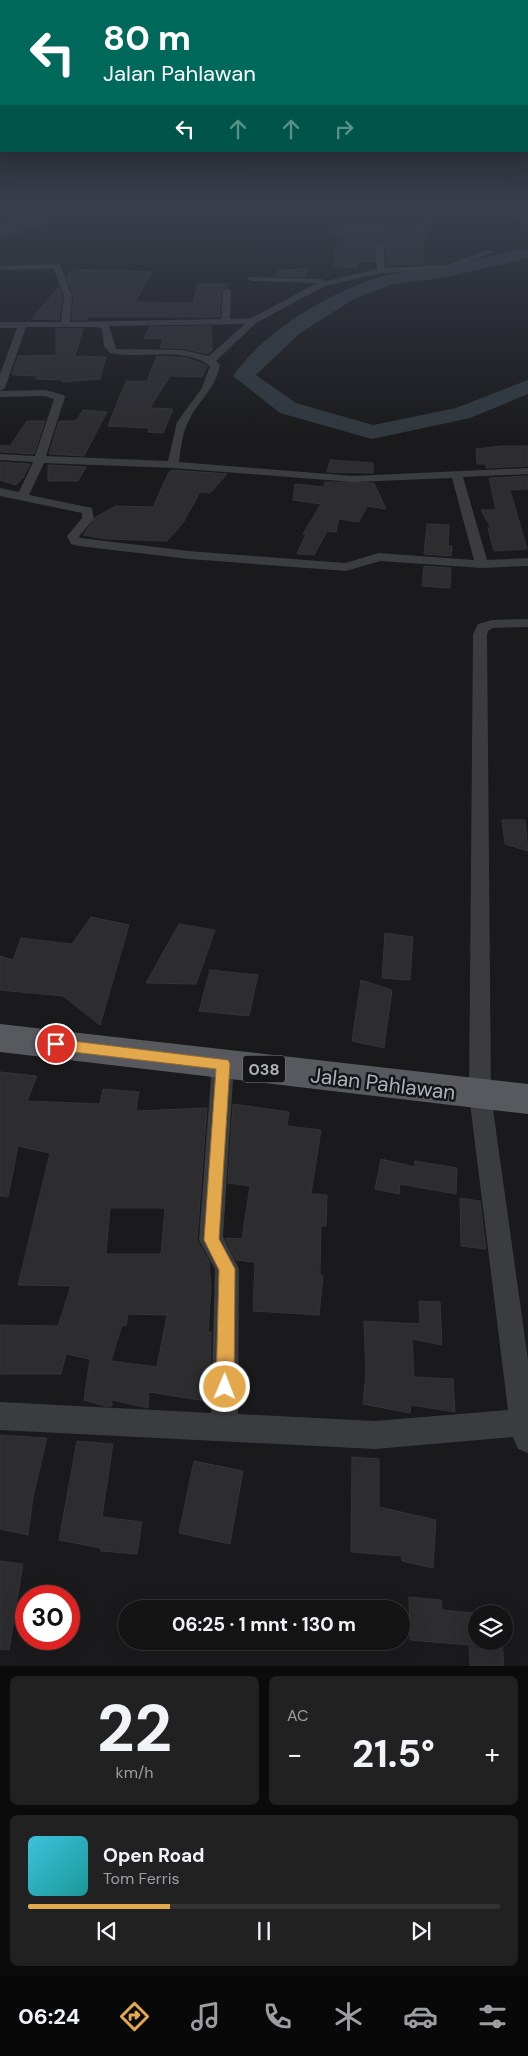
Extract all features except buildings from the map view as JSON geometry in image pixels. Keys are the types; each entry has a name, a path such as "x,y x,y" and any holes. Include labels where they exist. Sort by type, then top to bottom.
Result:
{"main road":[{"name":"Jalan Pahlawan","path":"0,1038 480,1095 528,1099"}],"street":[{"path":"64,286 68,296 64,323"},
{"path":"210,360 253,321 298,294 320,286"},
{"path":"225,322 227,291"},
{"path":"0,325 253,321"},
{"path":"0,388 23,324"},
{"path":"97,324 106,328 109,346 113,351 129,354 181,354 210,360 215,365 211,380 182,422 174,446 174,464"},
{"path":"0,394 46,394 60,398 40,459 24,496"},
{"path":"0,457 174,464 353,478 528,472"},
{"path":"456,474 482,564"},
{"path":"0,492 88,511 88,519 73,536 75,541 79,542 189,555 346,567 379,557 482,564 528,562"},
{"path":"0,1416 375,1435 525,1431 480,1095 478,1015 482,864 479,646 484,628 492,624 528,623"},
{"path":"223,1064 212,1240 227,1269 224,1426"}],"waterway":[{"path":"372,286 328,305 310,317 275,345 244,376 288,408 372,432 462,413 528,386"}],"route":[{"path":"56,1044 223,1064 212,1240 222,1255 227,1269 225,1387"}]}
